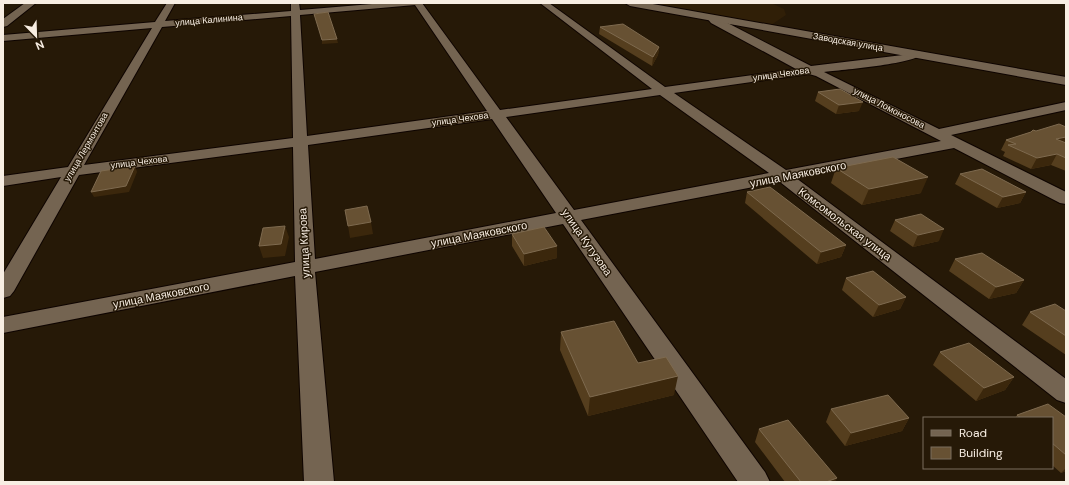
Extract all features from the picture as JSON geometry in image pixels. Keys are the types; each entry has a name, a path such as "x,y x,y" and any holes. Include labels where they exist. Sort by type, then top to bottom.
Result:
{"street":[{"path":"3,24 31,3"},
{"name":"улица Лермонтова","path":"3,291 171,3"},
{"name":"улица Калинина","path":"3,38 158,24 295,8 414,3"},
{"name":"улица Кутузова","path":"418,3 755,482"},
{"name":"Комсомольская улица","path":"544,3 664,92 783,176 1066,393"},
{"name":"Заводская улица","path":"630,3 1066,81"},
{"name":"улица Кирова","path":"295,8 305,267 319,482"},
{"name":"улица Ломоносова","path":"712,18 714,21 939,133 955,143 1066,199"},
{"name":"улица Чехова","path":"3,181 664,92 810,70 905,58 917,54"},
{"path":"939,133 1066,106"},
{"name":"улица Маяковского","path":"3,325 955,143"}],"shaded area":[{"path":"647,3 771,3 784,9 786,15 771,25"}],"building":[{"path":"328,12 337,39 322,40 314,14"},
{"path":"623,24 659,47 653,57 600,27"},
{"path":"840,89 863,102 839,105 818,92"},
{"path":"1059,124 1066,127 1066,137 1056,139 1066,143 1066,158 1057,154 1037,158 1008,145 1016,144 1006,140 1033,130 1036,131"},
{"path":"893,157 928,177 869,189 836,168"},
{"path":"135,166 126,186 91,192 101,171"},
{"path":"982,169 1026,192 1003,197 960,174"},
{"path":"770,187 846,245 821,252 747,192"},
{"path":"367,206 371,222 348,226 345,210"},
{"path":"921,214 944,229 918,235 895,220"},
{"path":"285,226 281,244 259,246 263,228"},
{"path":"544,227 557,246 524,254 512,234"},
{"path":"982,253 1024,280 996,287 955,259"},
{"path":"873,271 906,297 879,305 846,278"},
{"path":"1055,304 1066,311 1066,336 1030,312"},
{"path":"614,321 638,363 666,357 678,376 590,397 561,332"},
{"path":"969,343 1014,377 984,388 940,352"},
{"path":"888,395 909,418 851,433 831,409"},
{"path":"1048,404 1066,417 1066,455 1053,444 1053,417 1020,417 1017,415"},
{"path":"788,420 837,478 826,482 801,482 759,429"}]}
